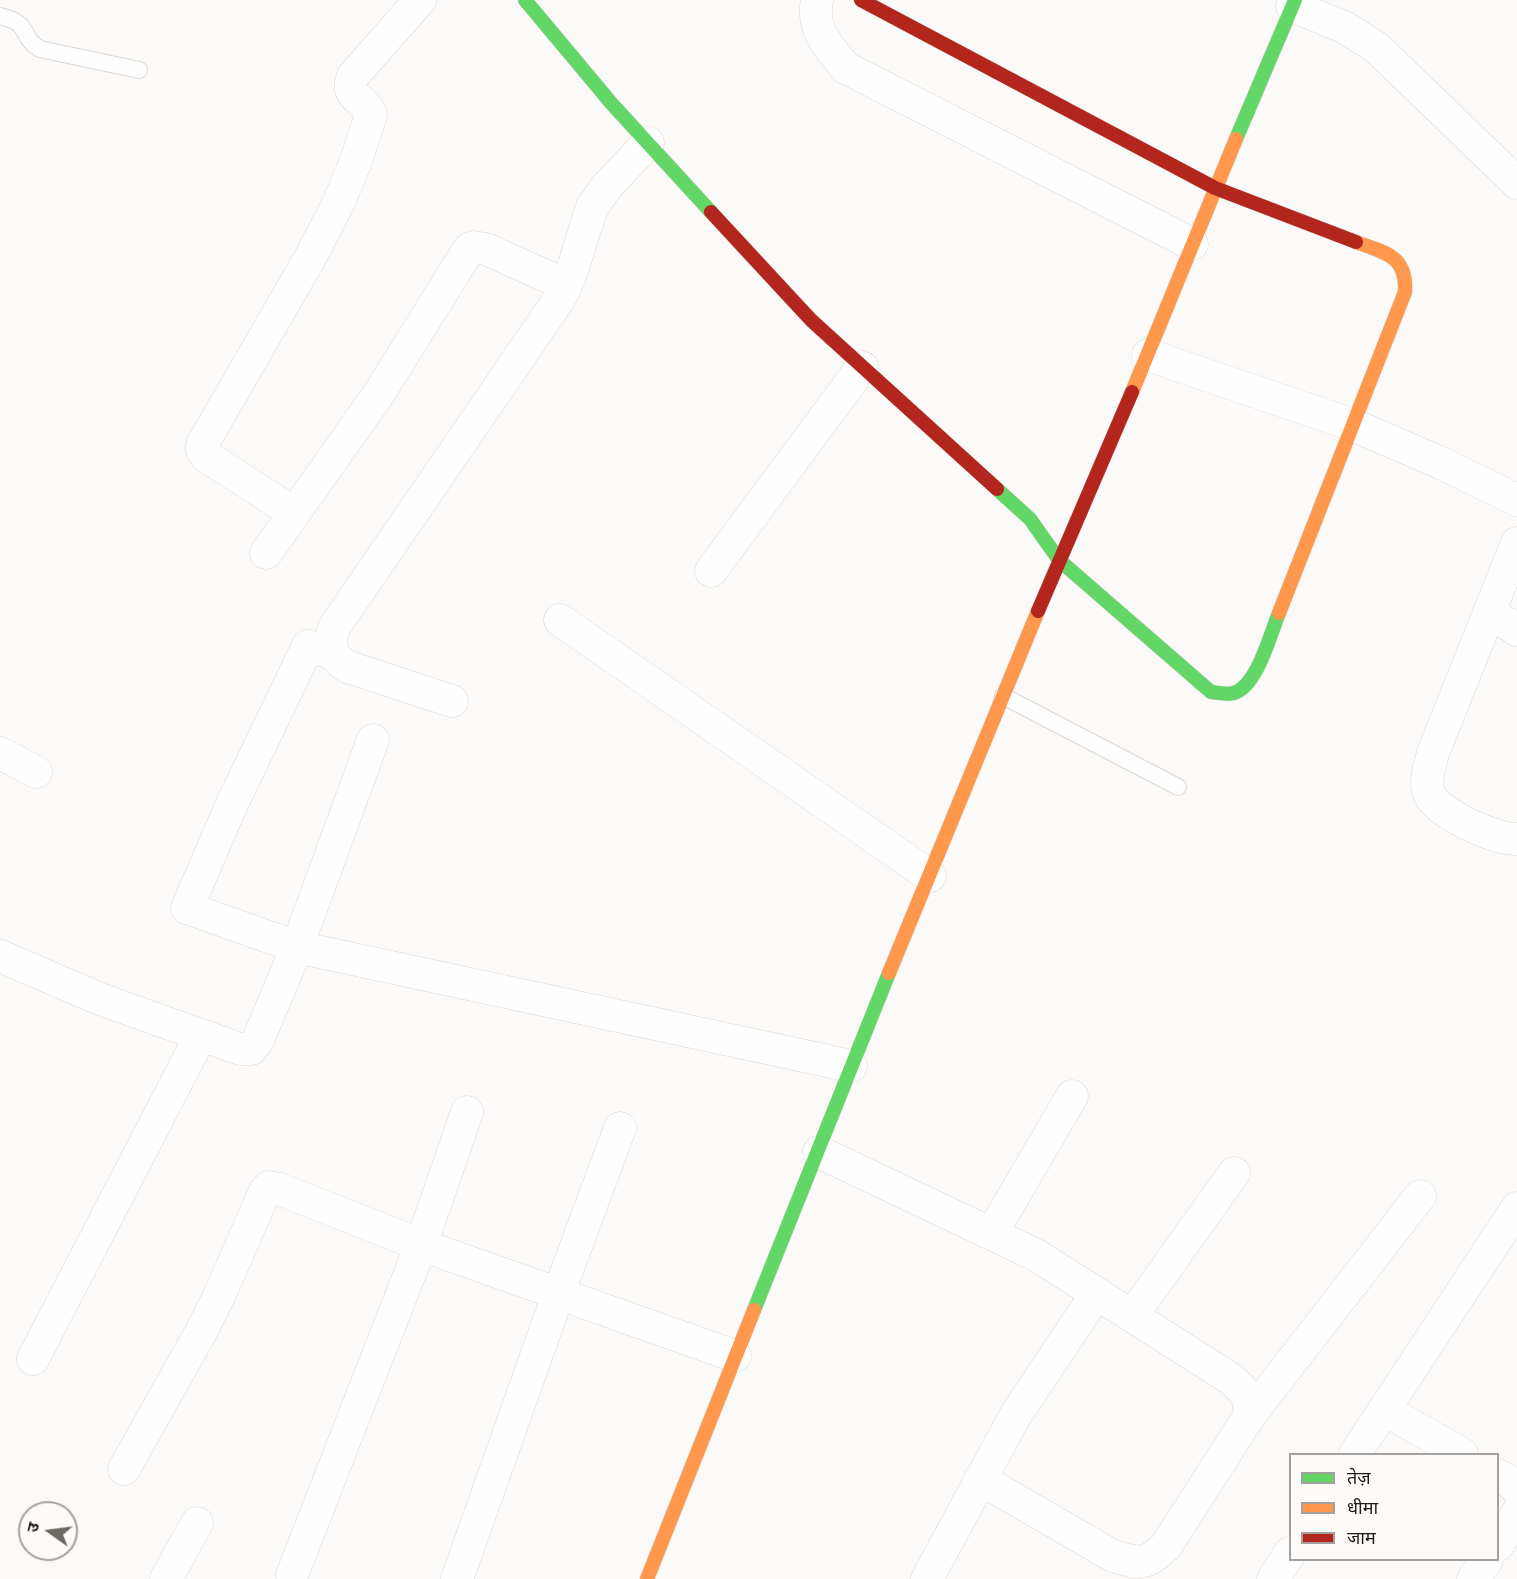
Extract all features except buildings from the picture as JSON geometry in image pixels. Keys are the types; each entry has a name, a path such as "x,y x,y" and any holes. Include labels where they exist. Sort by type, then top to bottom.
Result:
{"street":[{"path":"294,513 206,456 202,445 310,258 352,172 371,114 366,105 351,91 353,76 420,0"},
{"path":"525,0 648,144 811,320 1030,519 1059,560 1211,692 1229,695 1243,690 1254,676 1405,292 1407,276 1400,261 1383,252 1215,188 861,0"},
{"path":"817,0 814,13 824,42 846,68 1192,244"},
{"path":"647,1579 819,1152 851,1066 1059,560 1148,355 1215,188 1294,3 1344,27 1377,47 1517,183"},
{"path":"452,701 348,667 338,661 331,653 329,645 335,626 554,308 566,285 592,207 608,185 648,144"},
{"path":"266,553 378,395 469,249 473,247 486,249 566,285"},
{"path":"1148,355 1353,425 1441,463 1517,500"},
{"path":"711,571 862,367"},
{"path":"1517,543 1433,753 1428,775 1429,793 1440,808 1488,834 1506,840 1517,839"},
{"path":"1489,612 1517,630"},
{"path":"560,620 930,876"},
{"path":"331,653 308,646 231,806 187,908 297,947 851,1066"},
{"path":"0,956 100,999 240,1049 246,1050 254,1046 297,947 373,740"},
{"path":"0,753 36,772"},
{"path":"33,1359 201,1035"},
{"path":"992,1233 1072,1096"},
{"path":"292,1575 421,1245 467,1112"},
{"path":"457,1579 620,1128"},
{"path":"819,1152 1036,1255 1241,1387 1249,1401 1250,1415"},
{"path":"1132,1316 1234,1173"},
{"path":"124,1469 201,1332 269,1187 421,1245 735,1356"},
{"path":"980,1479 1113,1556 1134,1562 1151,1560 1166,1546 1250,1415 1420,1196"},
{"path":"1356,1453 1517,1208"},
{"path":"927,1579 1015,1416 1096,1293"},
{"path":"1385,1410 1459,1453"},
{"path":"1499,1476 1517,1489"},
{"path":"1499,1542 1517,1513"},
{"path":"166,1579 196,1523"},
{"path":"1273,1579 1289,1555"},
{"path":"1473,1579 1486,1561"}],"lane":[{"path":"0,16 19,22 34,45 40,49 139,70"},
{"path":"1003,696 1178,786"}],"traffic: fast":[{"path":"525,0 612,104 711,212"},
{"path":"1236,139 1295,0"},
{"path":"997,489 1030,519 1059,560 1211,692 1234,693 1250,680 1262,658 1279,613"},
{"path":"754,1310 889,973"}],"traffic: slow":[{"path":"1132,392 1236,139"},
{"path":"1279,613 1405,292 1405,280 1398,263 1385,253 1356,242"},
{"path":"889,973 1038,611"},
{"path":"647,1579 754,1310"}],"traffic: jam":[{"path":"861,0 1215,188 1356,242"},
{"path":"711,212 811,320 997,489"},
{"path":"1038,611 1132,392"}]}
